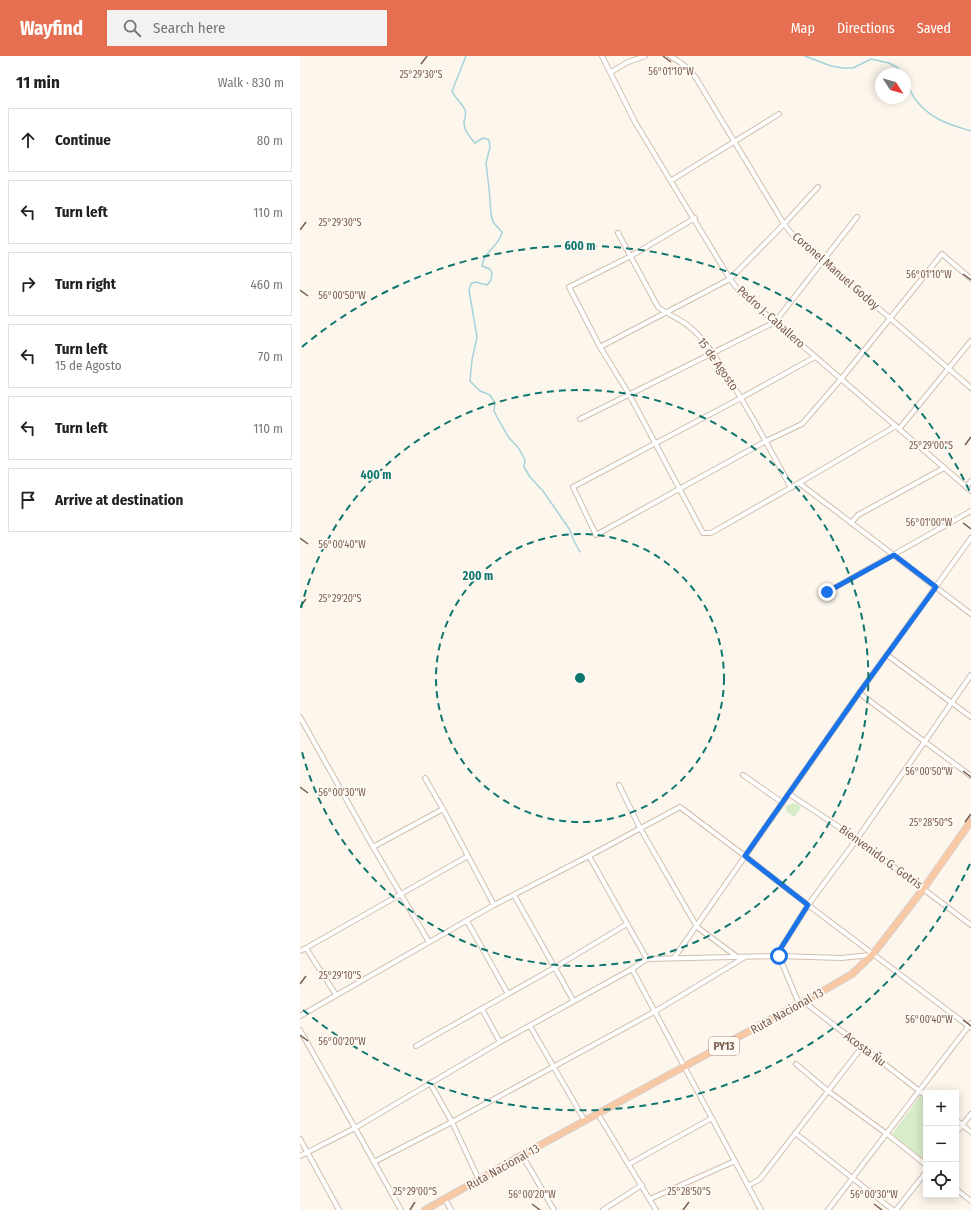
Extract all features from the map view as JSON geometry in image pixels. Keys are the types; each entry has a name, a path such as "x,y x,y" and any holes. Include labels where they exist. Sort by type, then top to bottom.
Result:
{"highway":[{"name":"Ruta Nacional 13","path":"425,1210 852,974 872,955 924,888 971,821"}],"street":[{"name":"Pedro J. Caballero","path":"602,56 635,122 695,218 730,279 739,290 971,491"},
{"path":"611,72 628,62 645,56"},
{"name":"Coronel Manuel Godoy","path":"670,56 689,69 696,78 784,224 791,233 971,388"},
{"path":"672,180 779,114"},
{"path":"600,347 730,279 818,187"},
{"path":"580,419 775,322 857,217"},
{"path":"695,218 631,256 569,287 600,347 630,394 703,533 711,533 897,428 971,341"},
{"name":"15 de Agosto","path":"618,233 658,307 691,328 702,338 713,353 766,441 791,488"},
{"path":"815,357 656,444 573,487 596,535 766,441 802,424 842,379 942,254 971,279"},
{"path":"851,523 858,515 944,468"},
{"path":"966,487 971,481"},
{"path":"799,484 971,614"},
{"path":"827,592 971,511"},
{"path":"674,958 859,693 971,538"},
{"path":"887,655 971,717"},
{"path":"779,956 781,948 808,905 857,839 971,676"},
{"path":"859,693 971,776"},
{"path":"300,717 373,847 429,942"},
{"path":"743,774 782,803"},
{"path":"425,778 494,905"},
{"path":"619,785 640,828 697,927 736,957"},
{"name":"Bienvenido G. Gotris","path":"789,794 857,839 924,888 971,925"},
{"path":"300,1016 494,905 680,807 872,955 970,1026 828,1210"},
{"path":"373,847 443,809"},
{"path":"300,951 468,856"},
{"path":"589,856 647,959"},
{"path":"514,895 573,1000"},
{"path":"467,921 508,994"},
{"path":"416,1046 554,968 627,924"},
{"path":"306,948 336,995"},
{"path":"300,1156 355,1128 500,1042 573,1000 632,969 647,959 779,956 841,958 872,955"},
{"name":"Acosta Ñu","path":"779,956 802,1003 923,1094"},
{"path":"374,1162 452,1122 552,1066 654,1012 746,957"},
{"path":"632,969 761,1210"},
{"path":"482,1009 500,1042"},
{"path":"530,1026 585,1121"},
{"path":"300,1030 401,1210"},
{"path":"748,1186 760,1179 862,1047"},
{"path":"796,1064 828,1091 923,1163"},
{"path":"430,1083 452,1122 479,1180"},
{"path":"598,1114 656,1210"},
{"path":"959,1129 971,1114"},
{"path":"628,1164 712,1118"},
{"path":"959,1122 971,1132"},
{"path":"795,1133 893,1210"},
{"path":"300,1139 339,1210"},
{"path":"522,1156 554,1210"},
{"path":"650,1199 735,1161"},
{"path":"896,1210 923,1176"},
{"path":"603,1210 642,1185"},
{"path":"959,1191 971,1201"},
{"path":"445,1199 451,1210"}],"green space":[{"path":"795,803 801,806 794,817 786,811 786,806"},
{"path":"920,1096 923,1098 923,1159 892,1134"}],"waterway":[{"path":"466,56 452,91 465,110 464,126 469,136 475,143 483,138 489,140 490,147 486,163 491,214 493,222 502,232 501,237 483,261 482,266 490,269 492,273 491,280 487,285 475,282 471,284 469,290 477,337 472,360 470,381 480,391 490,395 495,403 494,411 497,417 509,438 518,447 525,460 524,467 570,530 580,552"},
{"path":"805,56 831,66 843,68 853,68 871,59 889,63 898,68"},
{"path":"911,91 921,106 933,116 947,123 971,131"}],"route":[{"path":"779,956 781,948 808,905 745,856 859,693 936,587 894,555 827,592"}]}
